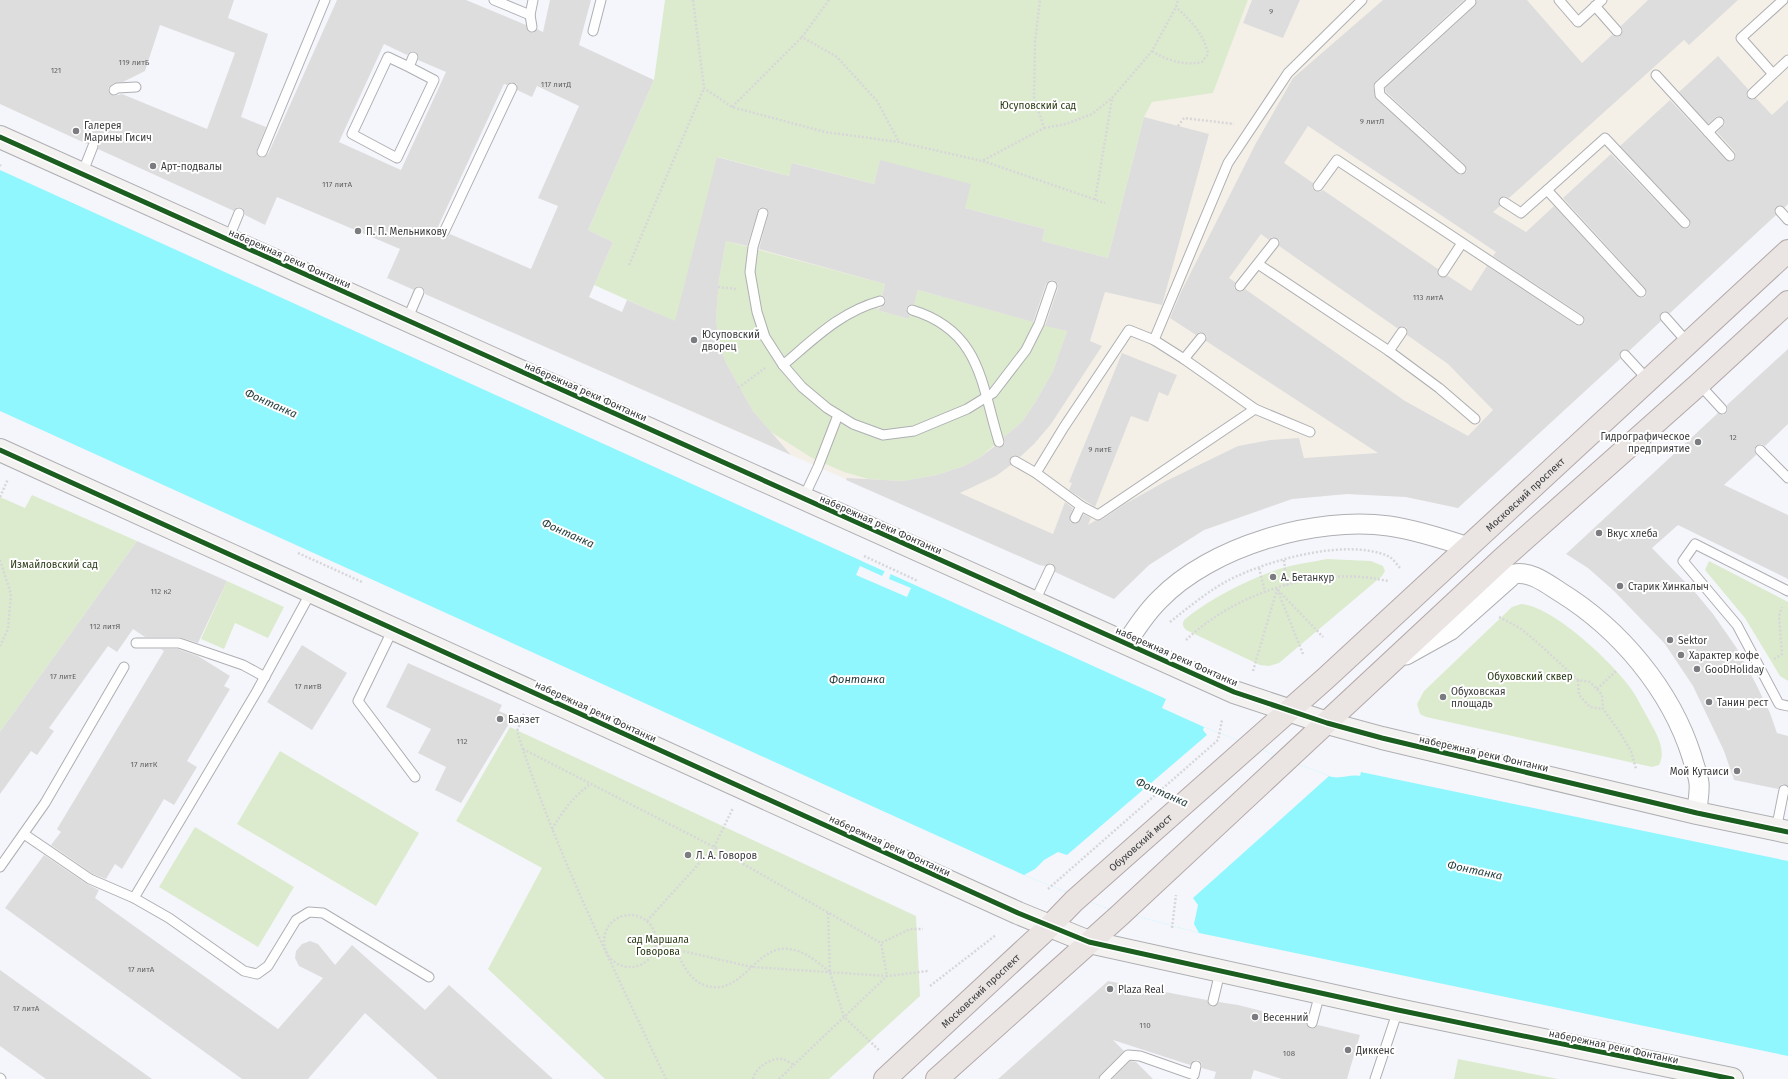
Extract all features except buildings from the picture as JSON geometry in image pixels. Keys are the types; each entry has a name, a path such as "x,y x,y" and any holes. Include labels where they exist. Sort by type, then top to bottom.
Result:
{"main road":[{"name":"набережная реки Фонтанки","path":"0,137 1234,692 1327,723 1382,738 1697,813 1782,831"},
{"name":"Московский проспект","path":"1261,736 1468,547 1788,250"},
{"path":"936,1079 1120,915 1501,560 1699,384 1788,302"},
{"name":"набережная реки Фонтанки","path":"0,450 1049,927 1089,942 1398,1010 1732,1079"},
{"name":"Обуховский мост","path":"1074,901 1261,736"},
{"name":"Московский проспект","path":"885,1079 1049,927 1074,901"}],"street":[{"path":"1126,644 1146,615 1160,599 1179,583 1202,567 1226,555 1280,536 1318,528 1350,524 1387,526 1416,530 1468,547"},
{"path":"1390,663 1451,630 1514,574 1519,573 1535,576 1589,612 1611,632 1652,678 1688,742 1699,783 1697,813"}],"lane":[{"path":"262,152 324,0"},
{"path":"494,0 530,15"},
{"path":"532,27 530,15 533,0"},
{"path":"593,31 601,0"},
{"path":"1154,340 1228,163 1288,73 1362,0"},
{"path":"1559,0 1578,22 1599,3 1617,31"},
{"path":"1773,74 1741,38 1783,0"},
{"path":"1461,169 1380,95 1379,86 1471,2"},
{"path":"388,57 409,67 434,80 397,158 352,134 388,57"},
{"path":"409,67 413,57"},
{"path":"1752,94 1788,60"},
{"path":"1656,76 1730,156"},
{"path":"114,90 117,88 136,87"},
{"path":"444,232 512,88"},
{"path":"1708,132 1719,122"},
{"path":"1504,202 1521,213 1605,138 1685,223"},
{"path":"82,174 92,146"},
{"path":"1318,186 1337,160 1579,320"},
{"path":"1546,190 1641,292"},
{"path":"1780,211 1788,220"},
{"path":"228,240 239,213"},
{"path":"763,213 753,247 750,272 757,312 765,337 783,365 802,387 826,408 854,424 883,435 914,431 967,409 993,393 1026,350 1039,324 1052,286"},
{"path":"1240,286 1274,243"},
{"path":"1442,272 1462,243"},
{"path":"1258,264 1389,351 1439,388 1474,419"},
{"path":"407,320 419,292"},
{"path":"783,365 832,323 865,305 880,301"},
{"path":"912,310 938,320 957,335 970,352 979,370 999,442"},
{"path":"1665,317 1688,343"},
{"path":"1036,473 1064,427 1129,330 1154,340 1184,359 1255,409 1310,432"},
{"path":"1389,351 1402,332"},
{"path":"1184,359 1201,338"},
{"path":"1625,355 1648,380"},
{"path":"1699,384 1722,409"},
{"path":"1015,461 1036,473 1081,506 1098,515 1255,409"},
{"path":"803,498 818,467 838,415"},
{"path":"1760,450 1788,478"},
{"path":"1075,518 1081,506"},
{"path":"1788,591 1695,544 1683,561 1737,625 1779,704 1788,706"},
{"path":"1034,603 1050,569"},
{"path":"134,898 265,677 311,592"},
{"path":"393,628 358,701 415,777"},
{"path":"136,642 179,643 243,665 265,677"},
{"path":"0,867 45,803 124,667"},
{"path":"1782,831 1784,790"},
{"path":"24,834 90,879 134,898 169,918 244,971 258,974 268,966 296,920 309,912 323,913 429,977"},
{"path":"1213,1001 1220,972"},
{"path":"1312,1023 1320,993"},
{"path":"1375,1079 1398,1010"},
{"path":"1104,1079 1128,1055 1140,1056 1194,1075 1196,1066"}],"path":[{"path":"629,265 704,88 693,0"},
{"path":"732,107 802,37 829,0"},
{"path":"1040,0 1034,42 1034,97 1044,128"},
{"path":"982,161 1044,128 1066,124 1092,114 1112,98 1152,51 1176,7 1178,0"},
{"path":"1152,51 1165,59 1193,64 1202,62 1208,54 1206,44 1200,32 1191,20 1176,7"},
{"path":"802,37 837,57 877,101 899,142"},
{"path":"704,88 732,107 825,132 899,142 982,161 1105,203"},
{"path":"1095,200 1112,98"},
{"path":"1178,126 1184,118 1252,127"},
{"path":"0,497 8,479"},
{"path":"1167,625 1197,601 1229,580 1259,568 1307,554 1338,549 1371,552 1390,556 1401,569"},
{"path":"298,553 362,582"},
{"path":"864,556 918,581"},
{"path":"0,560 11,594 8,628 0,646"},
{"path":"1284,560 1287,586"},
{"path":"1259,568 1265,592"},
{"path":"1186,640 1201,625 1239,602 1277,588 1311,580 1339,576 1362,577 1389,581"},
{"path":"1277,588 1324,637"},
{"path":"1277,588 1303,654"},
{"path":"1253,671 1277,588"},
{"path":"1760,668 1782,654 1779,616 1785,601"},
{"path":"1494,615 1520,628 1549,652 1578,680 1590,682 1597,689 1602,695 1603,709 1631,751 1636,769"},
{"path":"1597,689 1620,667"},
{"path":"1578,680 1579,695 1590,706 1603,709"},
{"path":"525,711 517,730 552,830 605,951 666,1079"},
{"path":"1048,889 1218,740 1222,720"},
{"path":"523,749 714,847 881,943"},
{"path":"552,830 563,810 576,795 590,784"},
{"path":"647,921 714,847 733,806"},
{"path":"828,913 830,972 844,1017 880,1051"},
{"path":"634,915 647,921 654,932 656,945 650,958 639,966 626,967 613,962 605,951 603,937 609,925 620,916 634,915"},
{"path":"881,943 910,929 924,929"},
{"path":"930,986 996,935"},
{"path":"881,943 887,976"},
{"path":"656,945 752,967 887,976 928,971"},
{"path":"676,950 683,966 692,978 702,984 714,988 727,985 767,955 781,949 795,950 809,955 830,972"},
{"path":"779,1079 887,976"},
{"path":"753,1079 760,1067 773,1060 784,1059 794,1065"}],"shaded area":[{"path":"1248,0 1788,0 1788,204 1458,508 1406,497 1347,494 1292,499 1204,530 1149,565 1114,599 1050,569 627,383 651,336 717,157 789,176 792,163 874,184 880,161 965,208 1045,229 1042,241 1144,117 1152,101 1213,93"}],"green space":[{"name":"Юсуповский сад","path":"665,0 1248,0 1213,93 1152,102 1144,117 1108,258 1042,241 1045,229 965,208 880,161 874,184 793,163 789,176 718,157 669,346 661,315 594,285 613,242 588,230 654,80"},
{"path":"726,241 885,284 877,310 909,319 918,290 1067,331 1053,371 1022,422 979,458 964,466 937,475 903,481 868,479 844,472 812,458 771,432 753,411 726,363 719,343 716,319 719,280"},
{"name":"Измайловский сад","path":"32,495 137,541 0,732 0,497 25,508"},
{"path":"1327,559 1371,561 1383,566 1385,571 1382,576 1279,663 1269,666 1260,665 1186,630 1183,626 1185,619 1196,611 1242,584 1279,569 1297,564"},
{"path":"1709,561 1788,602 1788,681 1780,676 1745,618 1705,570"},
{"path":"227,581 284,607 268,638 235,623 224,649 201,639"},
{"name":"Обуховский сквер","path":"1521,604 1534,607 1565,625 1582,638 1612,666 1634,693 1652,725 1660,742 1662,753 1659,765 1652,767 1426,717 1420,714 1417,704 1424,691 1512,607"},
{"name":"сад Маршала Говорова","path":"510,727 916,916 920,996 829,1079 605,1079 488,969 542,868 456,821"},
{"path":"280,751 419,833 376,906 237,824"},
{"path":"195,827 294,887 258,947 159,887"},
{"path":"1458,1059 1558,1079 1454,1079"}],"water":[{"name":"Фонтанка","path":"0,170 1166,699 1162,708 1204,727 1329,776 1360,776 1361,772 1788,861 1788,1056 1199,933 1103,907 1024,875 0,411"}],"pier":[{"path":"863,559 917,583 917,585 891,573 889,579 911,588 907,597 856,575 860,566 882,576 885,571 862,561"},
{"path":"1204,727 1329,776 1193,898 1198,905 1194,924 1199,933 1103,907 1024,875 1035,869 1044,860 1058,852 1067,855 1207,735 1203,730"}],"cycle path":[{"path":"0,137 1234,692 1327,723 1382,738 1697,813 1788,832"},
{"path":"0,450 1018,913 1089,942 1398,1010 1732,1079"}],"place":[{"name":"Галерея Марины Гисич","path":"76,131"},
{"name":"Арт-подвалы","path":"153,166"},
{"name":"П. П. Мельникову","path":"358,231"},
{"name":"Юсуповский дворец","path":"694,340"},
{"name":"Гидрографическое предприятие","path":"1698,442"},
{"name":"Вкус хлеба","path":"1599,533"},
{"name":"А. Бетанкур","path":"1273,577"},
{"name":"Старик Хинкалыч","path":"1620,586"},
{"name":"Sektor","path":"1670,640"},
{"name":"Характер кофе","path":"1681,655"},
{"name":"GooDHoliday","path":"1697,669"},
{"name":"Обуховская площадь","path":"1443,697"},
{"name":"Танин рест","path":"1709,702"},
{"name":"Баязет","path":"500,719"},
{"name":"Мой Кутаиси","path":"1737,771"},
{"name":"Л. А. Говоров","path":"688,855"},
{"name":"Plaza Real","path":"1110,989"},
{"name":"Весенний","path":"1255,1017"},
{"name":"Диккенс","path":"1348,1050"}]}
